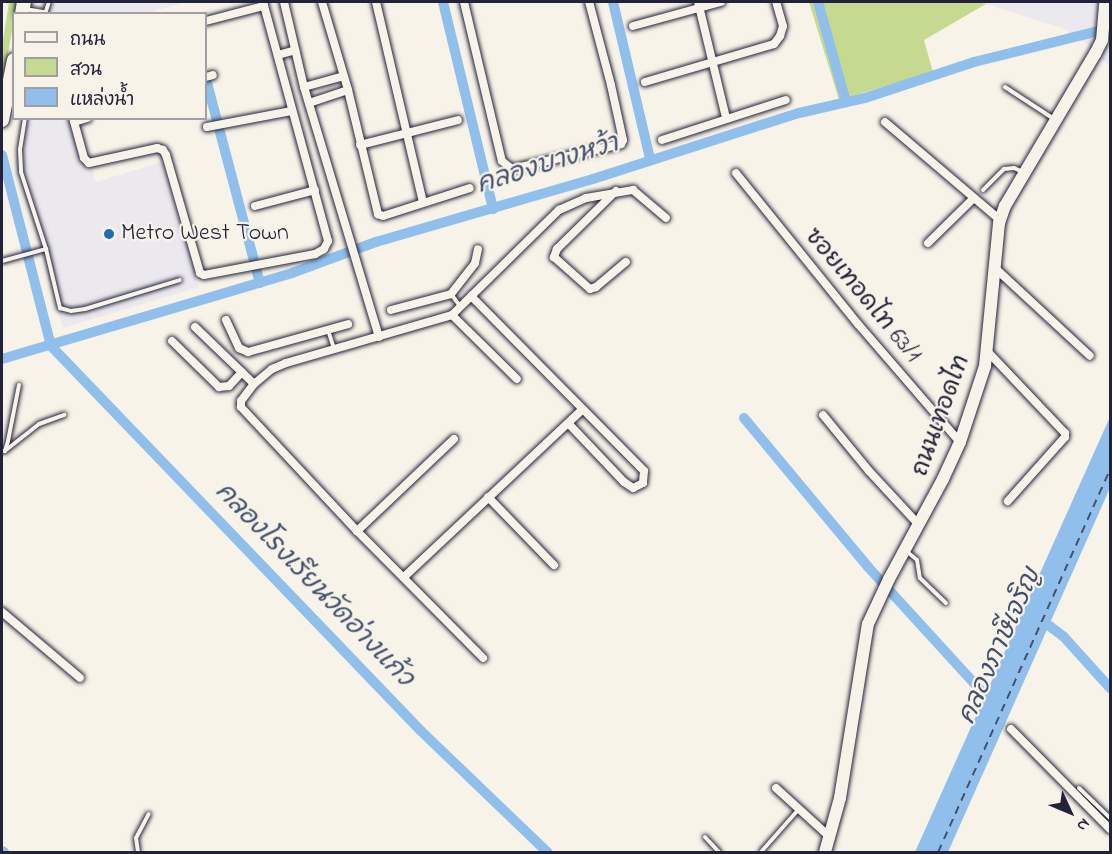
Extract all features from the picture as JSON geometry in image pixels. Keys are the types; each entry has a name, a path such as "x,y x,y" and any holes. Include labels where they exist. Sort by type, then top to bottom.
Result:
{"main road":[{"name":"ถนนเทอดไท","path":"825,852 831,838 852,734 868,624 887,582 919,525 960,442 988,352 1000,220 1102,40 1106,2"},
{"path":"2,117 12,70"}],"street":[{"path":"284,2 304,87 379,337"},
{"path":"322,2 348,90 360,145 380,216 470,188"},
{"path":"376,2 423,202"},
{"path":"464,2 502,161 512,169 621,144 623,140 589,2"},
{"path":"633,26 699,4 721,2"},
{"path":"645,82 774,44 783,26 776,2"},
{"path":"74,120 84,158 89,163 157,147 163,150 198,271 204,275 315,254 324,249 328,242 263,4 207,21"},
{"path":"699,4 726,118"},
{"path":"278,55 295,50"},
{"path":"304,87 344,76"},
{"path":"309,103 348,90"},
{"path":"662,140 786,100"},
{"path":"210,127 292,111"},
{"path":"360,145 458,120"},
{"path":"885,122 1000,220"},
{"name":"ซอยเทอดไท 63/1","path":"736,173 858,324 960,442"},
{"path":"255,206 315,190"},
{"path":"483,658 357,531 241,407 242,401 254,384 272,369 286,363 452,315 559,210 586,198 616,191 637,192 666,218"},
{"path":"616,191 557,249 555,257 590,289 596,287 626,262"},
{"path":"928,243 974,198"},
{"path":"391,310 451,294 475,263 478,249"},
{"path":"995,268 1090,356"},
{"path":"471,296 644,471 643,483 633,488 624,482 568,423"},
{"path":"452,315 517,380"},
{"path":"226,320 239,348 248,352 348,324"},
{"path":"195,327 254,384"},
{"path":"172,341 219,387 229,386 242,372"},
{"path":"988,352 1065,433 1065,437 1008,501"},
{"path":"404,577 583,409"},
{"path":"823,415 869,471 919,525"},
{"path":"357,531 454,440"},
{"path":"488,497 554,565"},
{"path":"2,612 80,678"},
{"path":"1011,729 1110,829"},
{"path":"776,788 831,838"}],"lane":[{"path":"23,8 41,12"},
{"path":"1005,87 1056,120"},
{"path":"25,120 20,150 21,172 46,249 60,308 71,311 180,279"},
{"path":"983,190 1004,169 1014,168 1025,173"},
{"path":"2,261 46,249"},
{"path":"451,294 461,307"},
{"path":"328,330 335,350"},
{"path":"3,451 19,385"},
{"path":"3,451 39,424 64,415"},
{"path":"905,550 917,560 920,578 946,603"},
{"path":"1079,788 1110,818"},
{"path":"761,852 799,810"},
{"path":"138,852 136,838 149,814"},
{"path":"705,837 719,852"}],"shaded area":[{"path":"44,2 186,2 151,12 42,12"},
{"path":"979,2 1110,2 1107,37 1110,40 1110,66 1088,45 1062,28"},
{"name":"Metro West Town","path":"23,120 77,120 96,182 162,162 199,287 63,328 15,164"}],"green space":[{"path":"9,2 17,2 15,12 12,12 12,31 2,88 2,47"},
{"path":"809,2 979,2 986,4 924,40 933,72 839,100"}],"water":[{"path":"1110,417 1110,488 948,852 915,852"}],"waterway":[{"path":"443,2 493,209"},
{"path":"613,2 650,159"},
{"path":"818,2 846,102"},
{"name":"คลองบางหว้า","path":"2,359 292,273 376,242 593,179 799,113 865,98 974,62 1110,28"},
{"path":"207,83 260,283"},
{"name":"คลองโรงเรียนวัดอ่างแก้ว","path":"2,155 51,346 421,731 547,852"},
{"name":"คลองภาษีเจริญ","path":"744,418 868,567 994,705"},
{"name":"คลองภาษีเจริญ","path":"1039,618 1064,637 1110,688"}],"ferry route":[{"path":"938,852 1110,470"}],"place":[{"name":"Metro West Town","path":"109,234"}]}
